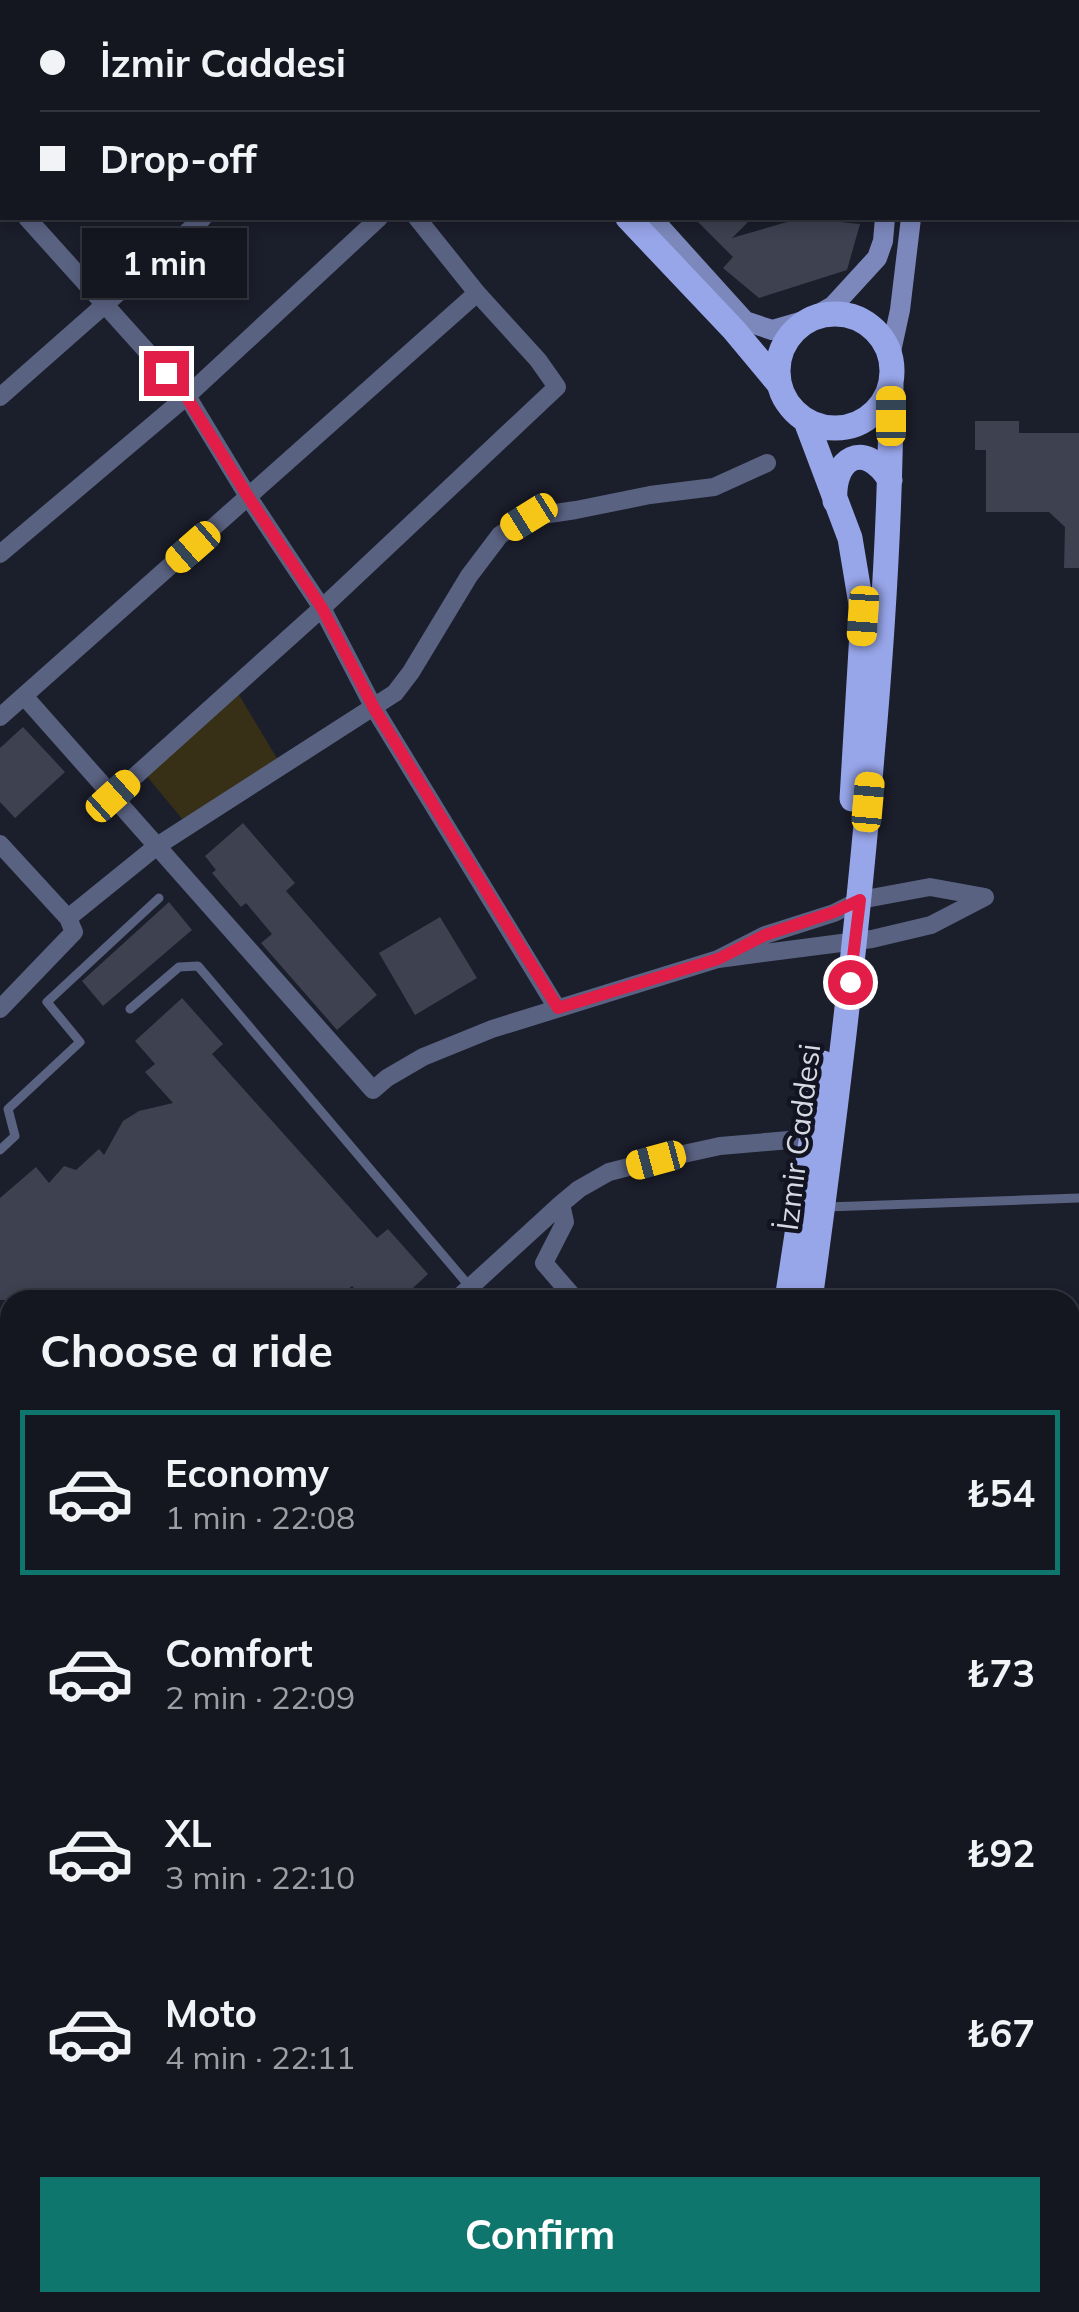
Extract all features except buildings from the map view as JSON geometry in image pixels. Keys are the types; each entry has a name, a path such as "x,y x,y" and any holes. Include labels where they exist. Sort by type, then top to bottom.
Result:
{"main road":[{"path":"630,220 780,384"},
{"path":"654,220 745,322 772,330 810,320 838,314 855,317 883,339 892,370 884,400 858,424 841,428 823,427 794,411 785,398 778,367 790,335 810,320 833,306 878,258 886,220"},
{"path":"890,356 900,310 910,220"},
{"name":"İzmir Caddesi","path":"789,1290 821,1139 853,904 885,601 891,384"},
{"name":"İzmir Caddesi","path":"806,420 850,538 863,616 853,904"},
{"path":"836,501 834,485 839,471 850,460 866,456 879,463 890,480"},
{"name":"İzmir Caddesi","path":"811,1290 823,1207 821,1139"}],"street":[{"path":"29,220 186,396 322,608 374,708 558,1008"},
{"path":"3,388 201,220"},
{"path":"0,554 186,396 377,220"},
{"path":"113,796 557,388 538,360 419,220"},
{"path":"0,718 478,294"},
{"path":"68,918 157,846 395,693 500,535 529,517 714,487 767,462"},
{"path":"24,696 372,1090 423,1057 492,1028 718,959 848,942 931,925 985,897 930,887 853,904 765,935 718,959"},
{"path":"0,844 68,918 74,932 0,1009"},
{"path":"467,1290 579,1189 609,1172 720,1146 821,1139"},
{"path":"561,1204 565,1222 544,1262 568,1290"}],"lane":[{"path":"0,1150 15,1136 8,1109 80,1042 47,1002 159,898"},
{"path":"130,1009 179,967 198,966 460,1290"},
{"path":"823,1207 1079,1198"}],"shaded area":[{"path":"236,690 278,760 189,827 144,773"}],"route":[{"path":"166,373 186,396 322,608 374,708 558,1008 718,959 765,935 860,900 850,982"}]}
